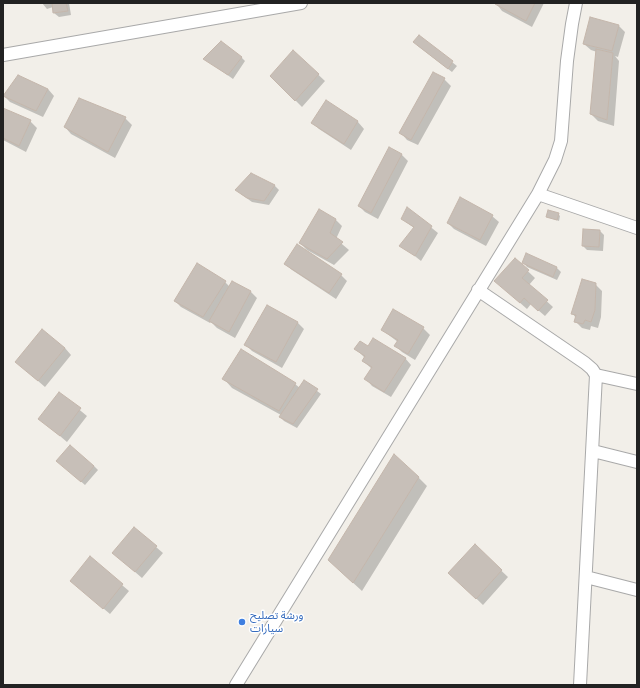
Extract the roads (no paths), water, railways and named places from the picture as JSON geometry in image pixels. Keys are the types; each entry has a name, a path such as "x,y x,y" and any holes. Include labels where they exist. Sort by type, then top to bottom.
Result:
{"street":[{"path":"3,55 301,3"},
{"path":"236,685 538,194 555,160 561,141 567,61 576,3"},
{"path":"538,194 637,228"},
{"path":"478,290 585,363 596,375 580,685"},
{"path":"596,375 637,384"},
{"path":"593,451 637,462"},
{"path":"586,578 637,590"}],"place":[{"name":"ورشة تصليح سيارات","path":"242,622"}]}
